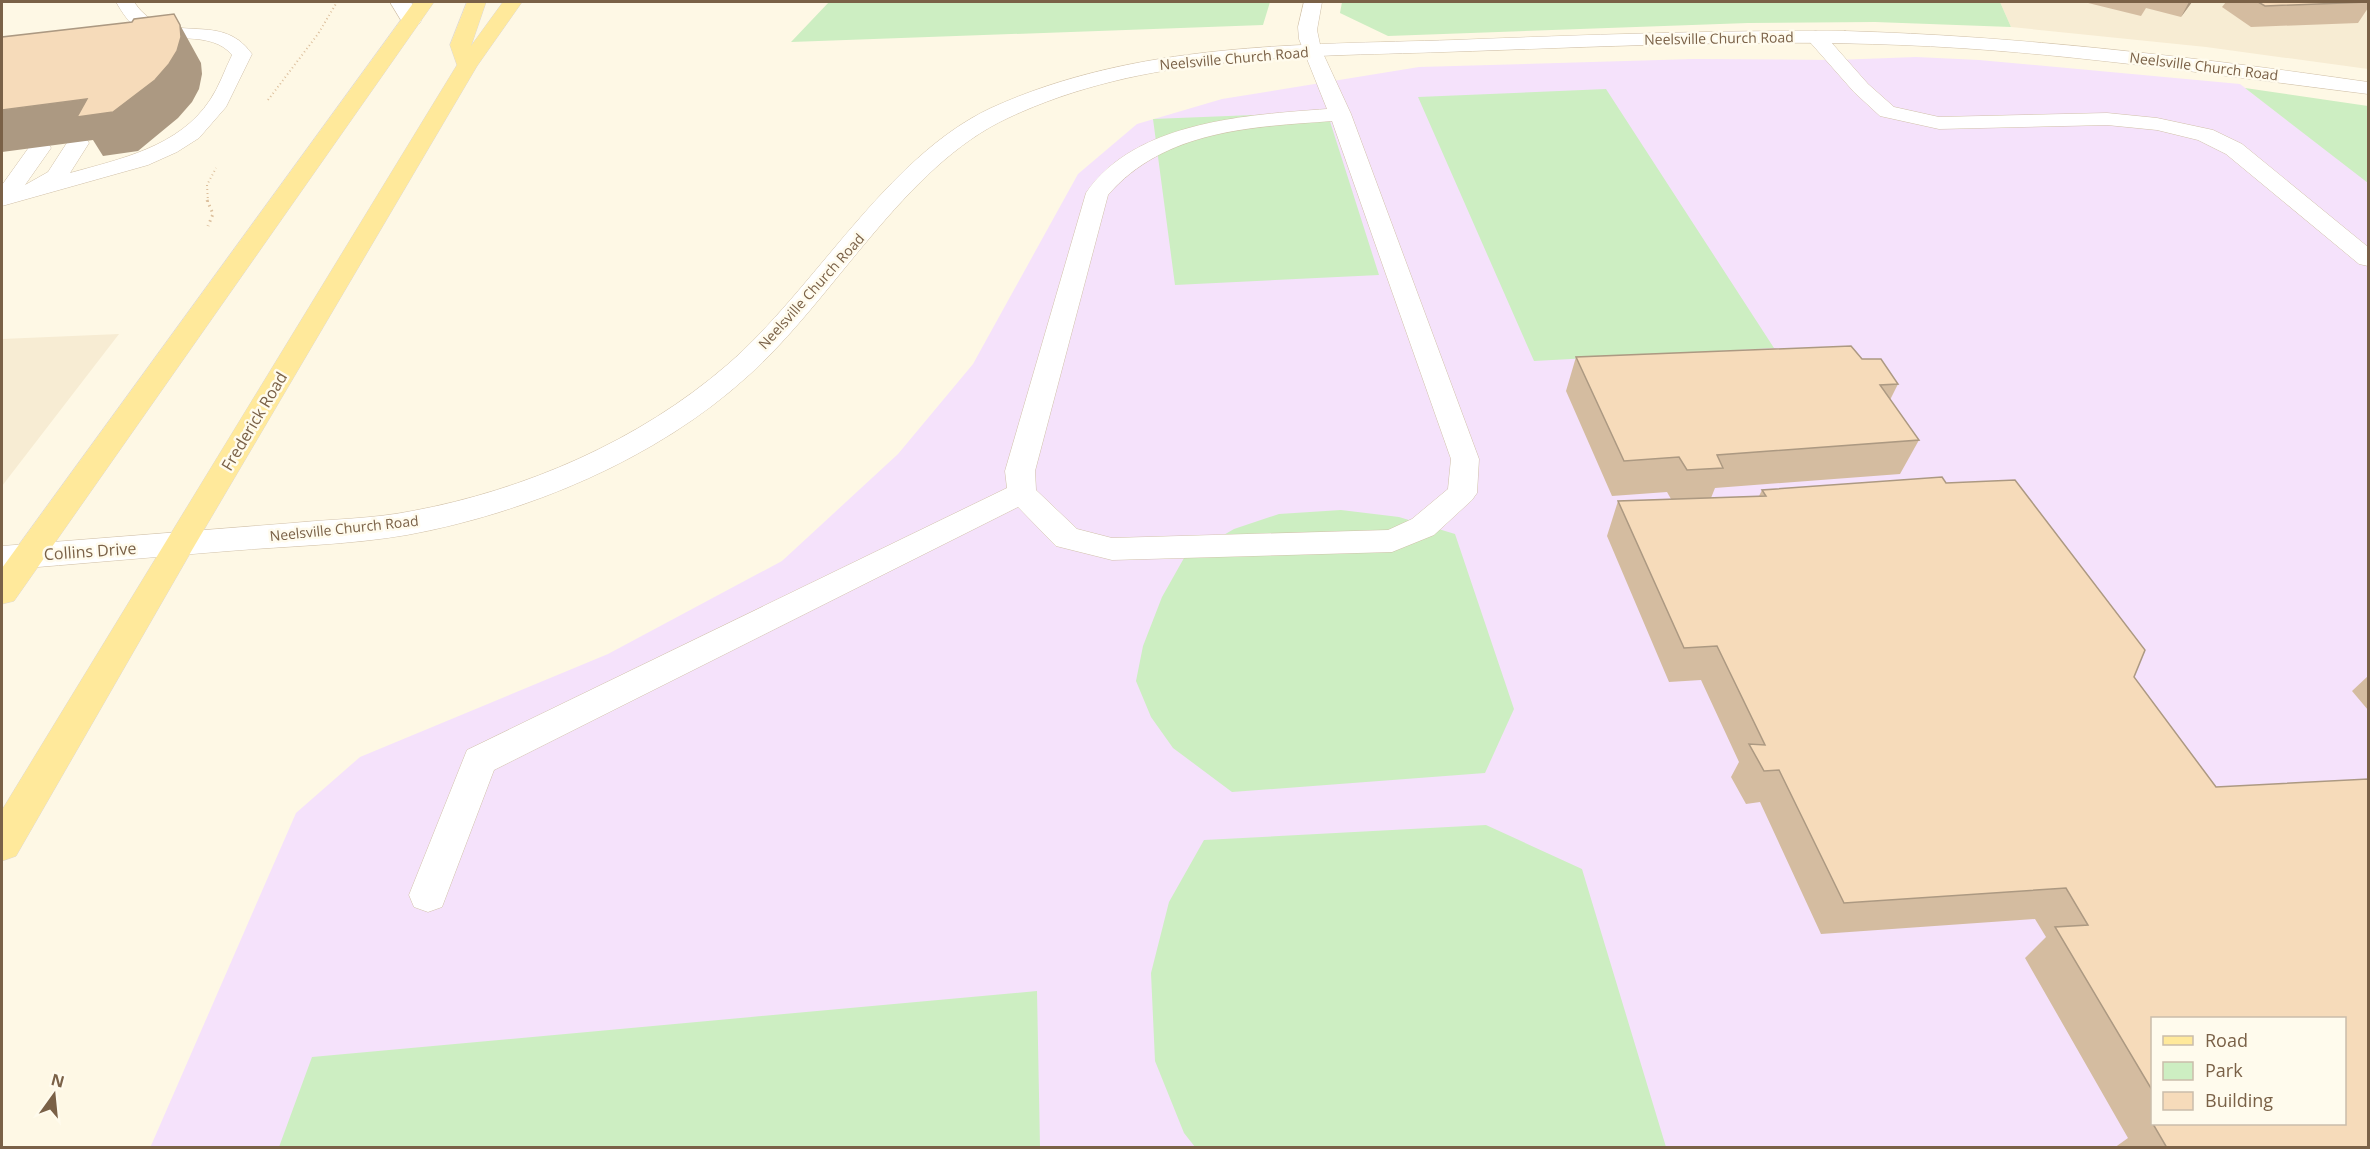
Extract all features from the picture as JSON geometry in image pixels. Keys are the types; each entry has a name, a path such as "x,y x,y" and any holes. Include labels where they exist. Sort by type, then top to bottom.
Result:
{"main road":[{"path":"468,66 460,45 476,2"},
{"name":"Frederick Road","path":"2,844 179,544 468,66 512,2"},
{"path":"2,592 14,557 412,8"}],"street":[{"name":"Neelsville Church Road","path":"179,544 414,522 520,492 612,454 681,415 732,375 782,329 916,170 953,140 992,116 1041,94 1083,80 1143,65 1199,58 1313,51 1734,36 1816,37 1907,39 2128,57 2368,88"},
{"name":"Collins Drive","path":"14,557 179,544"}],"lane":[{"path":"2,197 140,160 169,147 191,133 219,103 242,54 231,41 145,27 131,14 125,2"},
{"path":"1313,2 1307,30 1313,51 1340,114 1465,459 1462,493 1424,527 1392,541 1112,549 1067,538 1022,493 1020,471 1096,193 1121,167 1160,145 1191,135 1256,122 1340,114"},
{"path":"1816,37 1861,88 1887,112 1939,123 2107,119 2157,124 2205,135 2234,149 2368,259"},
{"path":"35,190 56,177 78,143"},
{"path":"2,197 10,190 40,148"},
{"path":"428,895 480,760 1022,493"}],"shaded area":[{"path":"2000,2 2368,2 2368,69 2206,47 2011,27"},
{"path":"1916,57 1979,60 2240,84 2368,182 2368,1147 150,1148 296,813 360,757 608,654 782,561 898,454 973,364 1078,174 1137,124 1222,99 1419,67 1693,59 1836,60"},
{"path":"119,334 2,486 2,339"}],"green space":[{"path":"829,2 1270,2 1263,25 791,42"},
{"path":"1342,2 2000,2 2011,27 1875,22 1748,23 1388,36 1340,13"},
{"path":"2245,88 2368,106 2368,183"},
{"path":"1606,89 1774,348 1534,361 1418,97"},
{"path":"1327,112 1379,275 1175,285 1153,119"},
{"path":"1341,510 1399,517 1455,534 1514,709 1485,773 1232,792 1173,748 1151,717 1136,681 1143,646 1162,597 1184,558 1234,529 1279,514"},
{"path":"1486,825 1582,869 1666,1147 1195,1147 1184,1133 1155,1061 1151,973 1169,902 1204,840"},
{"path":"1037,991 1040,1147 279,1147 312,1057"}],"building":[{"path":"2258,2 2368,2 2265,6"},
{"path":"174,14 180,25 181,37 177,51 169,64 155,80 113,112 77,117 87,99 2,110 2,37 132,22 134,19"},
{"path":"1851,346 1862,359 1881,359 1898,384 1880,385 1919,440 1717,455 1723,468 1687,470 1679,457 1624,461 1576,357"},
{"path":"1942,477 1946,483 2015,480 2145,650 2134,677 2216,787 2368,779 2368,1148 2167,1148 2154,1125 2346,1125 2346,1017 2151,1017 2151,1088 2055,927 2088,925 2066,888 1844,903 1779,770 1764,771 1749,744 1765,745 1717,646 1684,648 1618,501 1766,496 1762,490"}]}
